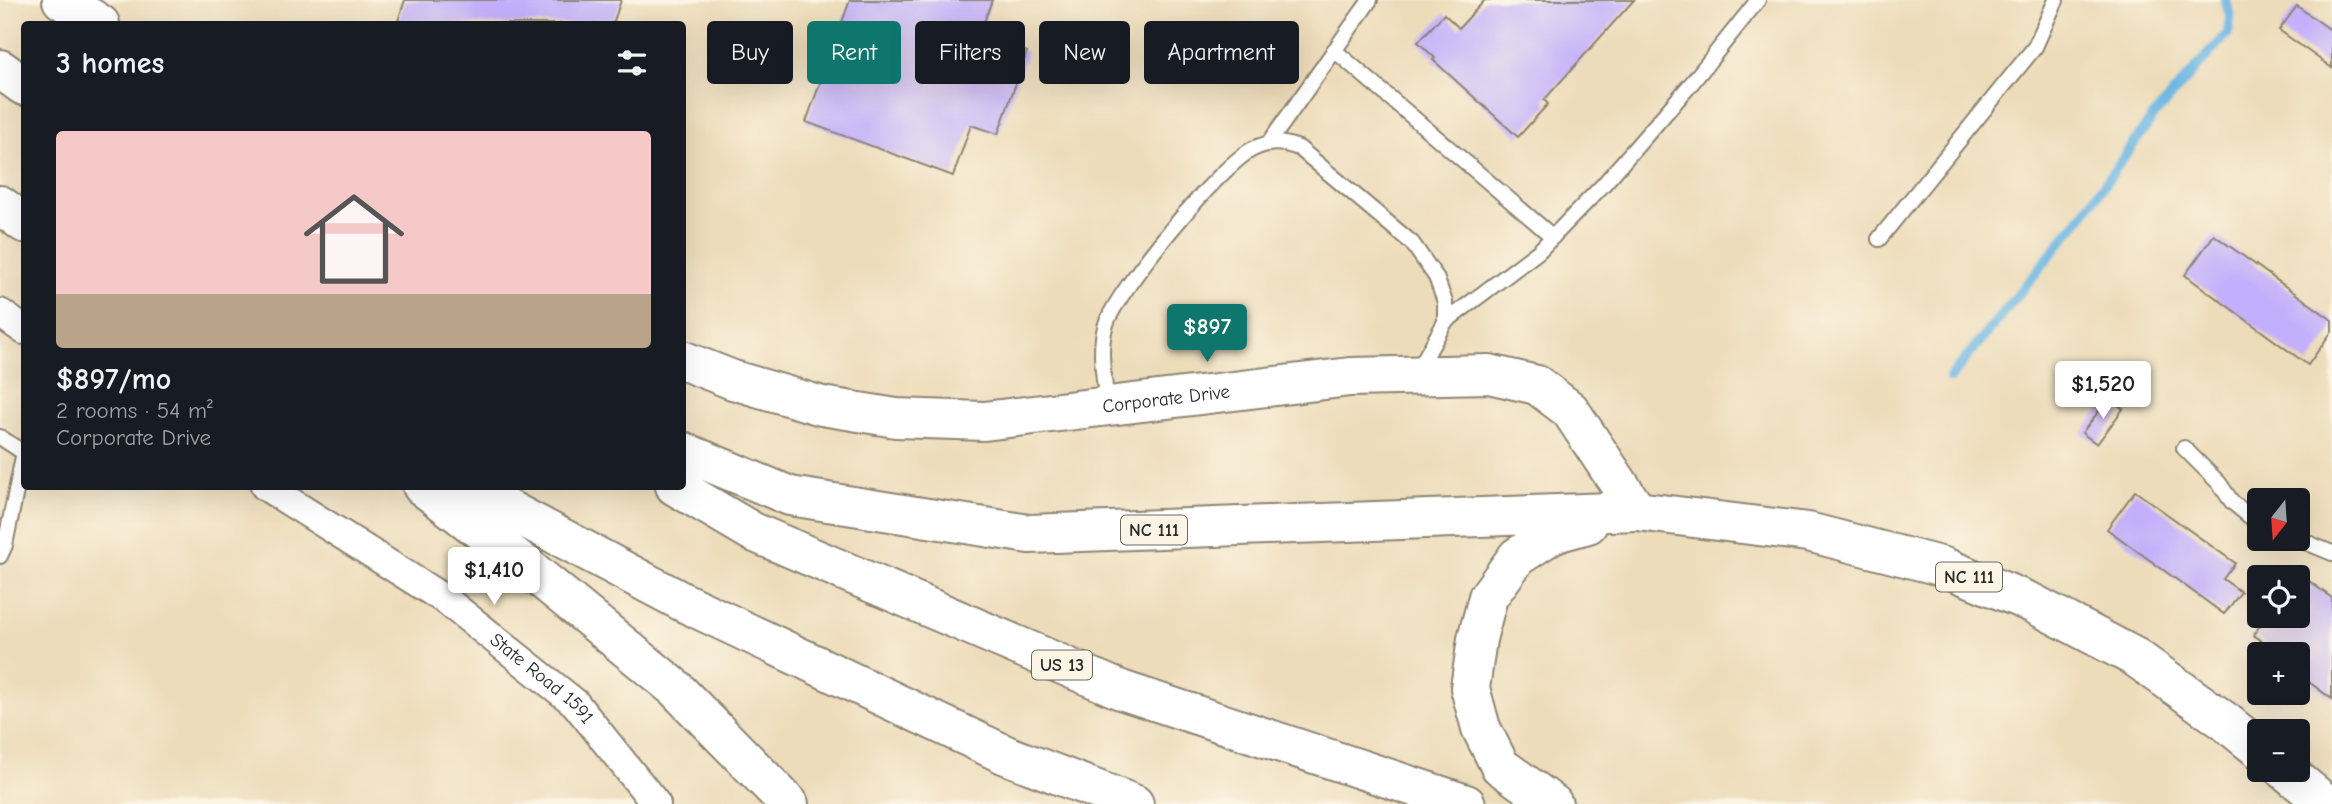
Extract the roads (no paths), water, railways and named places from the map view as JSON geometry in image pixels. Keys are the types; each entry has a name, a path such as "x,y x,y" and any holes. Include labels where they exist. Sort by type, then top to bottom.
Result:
{"main road":[{"path":"62,0 95,21"},
{"path":"0,69 21,84"},
{"path":"0,205 21,221"},
{"name":"Corporate Drive","path":"686,362 733,380 822,406 896,418 984,421 1350,377 1489,374 1537,385 1570,410 1637,511"},
{"name":"NC 111","path":"686,454 790,496 1029,534 1637,511 1808,532 1944,566 2032,603 2135,657 2247,739"},
{"path":"427,490 520,561 675,688 789,804"},
{"path":"472,490 694,607 1006,755 1134,804"},
{"name":"US 13","path":"682,490 753,532 1121,690 1466,804"},
{"path":"1553,804 1500,766 1481,728 1470,688 1477,639 1488,597 1517,557 1552,534 1637,511"},
{"path":"2299,782 2326,804"}],"street":[{"path":"0,313 21,329"},
{"name":"State Road 1591","path":"271,490 447,601 575,703 656,804"}],"lane":[{"path":"1269,143 1370,0"},
{"path":"1445,322 1539,251 1553,237 1647,134 1758,0"},
{"path":"1879,239 2035,47 2056,0"},
{"path":"1334,50 1553,237"},
{"path":"1107,406 1102,340 1107,321 1119,300 1204,192 1233,163 1252,149 1269,143 1282,142 1299,148 1412,243 1436,277 1445,302 1445,322 1414,376"},
{"path":"0,437 21,450"},
{"path":"2184,448 2219,483 2232,502 2247,514"},
{"path":"0,556 5,545 21,467"},
{"path":"2310,544 2332,553"}],"waterway":[{"path":"1950,378 2078,221 2155,114 2228,33 2230,17 2226,0"}]}
